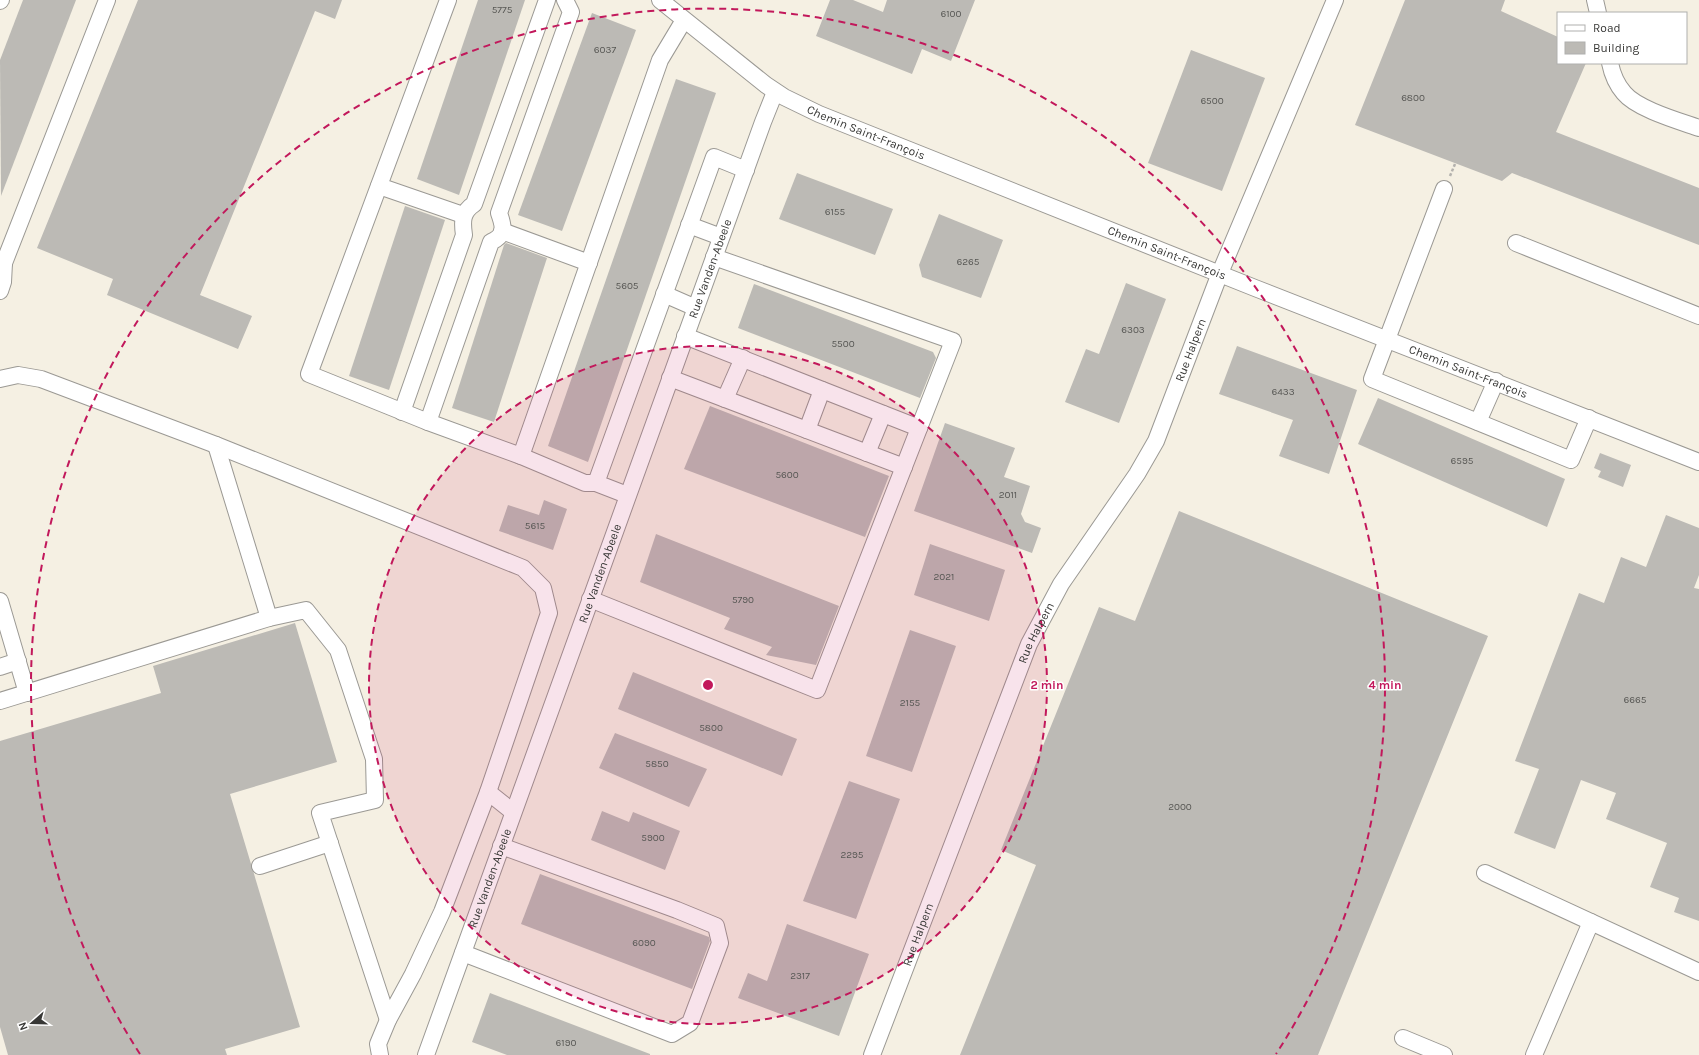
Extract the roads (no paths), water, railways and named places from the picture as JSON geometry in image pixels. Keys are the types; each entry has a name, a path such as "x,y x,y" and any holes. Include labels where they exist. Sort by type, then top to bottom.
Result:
{"street":[{"path":"0,291 3,282 2,262 107,0"},
{"path":"448,0 309,374 402,412 522,456 585,483 596,483 627,495"},
{"path":"402,412 464,235 462,224 463,215 467,209 474,204 547,0"},
{"path":"428,422 491,242 498,239 502,231 502,221 499,213 571,12 565,0"},
{"name":"Chemin Saint-François","path":"660,0 775,92 819,114 1220,274 1699,462"},
{"name":"Rue Halpern","path":"872,1055 1029,644 1061,584 1137,474 1156,441 1220,274 1335,0"},
{"path":"1595,0 1598,12"},
{"path":"522,456 660,60 684,20"},
{"path":"1610,64 1612,73 1624,94 1643,106 1699,128"},
{"name":"Rue Vanden-Abeele","path":"426,1055 627,495 775,92"},
{"path":"596,483 714,157 746,170"},
{"path":"1447,184 1372,380 1571,460 1588,418"},
{"path":"379,186 463,215"},
{"path":"689,225 721,237"},
{"path":"502,231 589,263"},
{"path":"1516,243 1699,316"},
{"path":"590,598 817,690 953,341 714,258"},
{"path":"664,294 696,308"},
{"path":"686,336 919,428"},
{"path":"725,399 743,358"},
{"path":"0,379 18,375 42,379 216,445 522,568 543,588 549,613 488,792 442,912 413,974 388,1020 378,1044 380,1055"},
{"path":"670,378 904,467"},
{"path":"1478,422 1496,382"},
{"path":"807,430 822,390"},
{"path":"867,453 883,414"},
{"path":"216,445 269,618"},
{"path":"0,601 27,693"},
{"path":"0,701 269,618 306,610 338,650 374,760 375,800 320,812 388,1020"},
{"path":"0,667 18,661"},
{"path":"488,792 513,812"},
{"path":"260,866 330,843"},
{"path":"463,953 672,1034 690,1023 720,943 716,926 677,910 501,846"},
{"path":"1485,873 1699,972"},
{"path":"1534,1055 1591,922"},
{"path":"1403,1038 1444,1055"}]}
